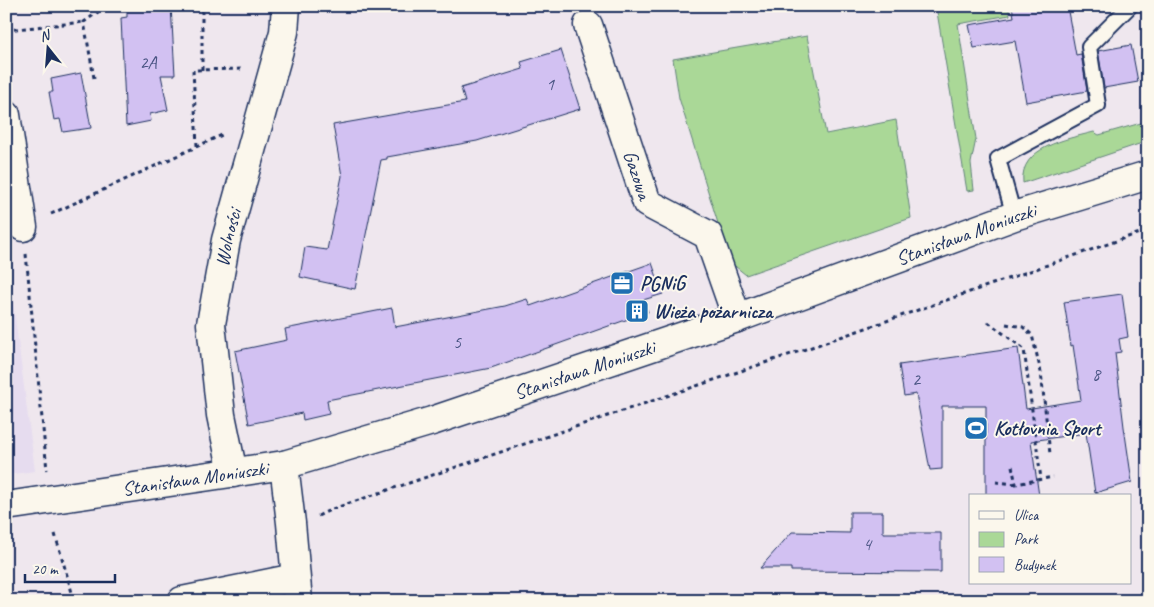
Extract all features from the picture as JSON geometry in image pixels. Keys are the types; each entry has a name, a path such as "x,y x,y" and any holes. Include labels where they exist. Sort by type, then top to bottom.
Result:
{"street":[{"name":"Wolności","path":"233,473 221,415 211,324 226,240 284,32 286,6"},
{"name":"Gazowa","path":"588,26 647,203 708,235 737,318"},
{"path":"6,115 23,227"},
{"name":"Stanisława Moniuszki","path":"6,506 284,465 432,421 737,318 1014,216 1148,175"},
{"path":"182,601 296,589 284,465"}],"lane":[{"path":"1014,216 998,160 1098,106 1089,47 1130,6"}],"path":[{"path":"6,30 84,22 98,12 99,6"},
{"path":"202,6 202,70"},
{"path":"84,22 94,78"},
{"path":"198,146 194,70 251,69"},
{"path":"47,470 23,227 259,118"},
{"path":"317,517 341,506 800,351 1148,230"},
{"path":"988,322 1024,349 1042,479"},
{"path":"1006,324 1023,327 1032,336 1041,372 1050,454"},
{"path":"1012,466 1016,484"},
{"path":"996,482 1016,484 1053,477"},
{"path":"55,534 73,596"},
{"path":"1132,601 1148,598"}],"shaded area":[{"path":"6,262 8,264 35,471 6,475"}],"green space":[{"path":"936,6 1008,6 1010,15 958,24 976,139 971,163 974,190 967,191"},
{"path":"807,36 826,134 896,120 911,218 746,275 730,262 679,98 673,59"},
{"path":"1148,121 1148,141 1023,183 1024,171 1029,161 1047,147 1094,132 1099,135"}],"building":[{"path":"134,6 171,6 175,75 161,75 168,110 150,114 151,121 126,126 121,18 127,17 127,8 134,8"},
{"path":"1012,6 1067,6 1076,55 1081,54 1087,91 1026,102 1015,41 974,48 969,25 1014,17"},
{"path":"1131,45 1138,82 1104,88 1098,51"},
{"path":"561,50 580,109 477,141 387,157 387,159 381,160 355,289 300,277 305,247 327,250 342,176 333,125 465,102 461,88 523,69 521,62"},
{"path":"81,73 91,128 63,132 60,119 54,120 49,92 53,92 51,79"},
{"path":"652,263 663,294 643,300 648,312 491,368 327,400 329,414 303,420 302,413 249,424 235,351 287,340 285,329 392,308 395,327 505,306 527,299 530,306"},
{"path":"1122,294 1128,337 1119,339 1121,352 1115,353 1132,482 1095,493 1086,433 1031,441 1039,494 986,494 986,406 942,406 942,469 930,470 916,394 904,396 899,365 1018,348 1026,409 1081,400 1073,345 1071,346 1064,302"},
{"path":"850,512 883,512 883,533 941,533 941,572 791,571 791,568 760,568 792,532 850,533"}],"place":[{"name":"PGNiG","path":"622,283"},
{"name":"Wieża pożarnicza","path":"637,311"},
{"name":"Kotłovnia Sport","path":"976,428"}]}
